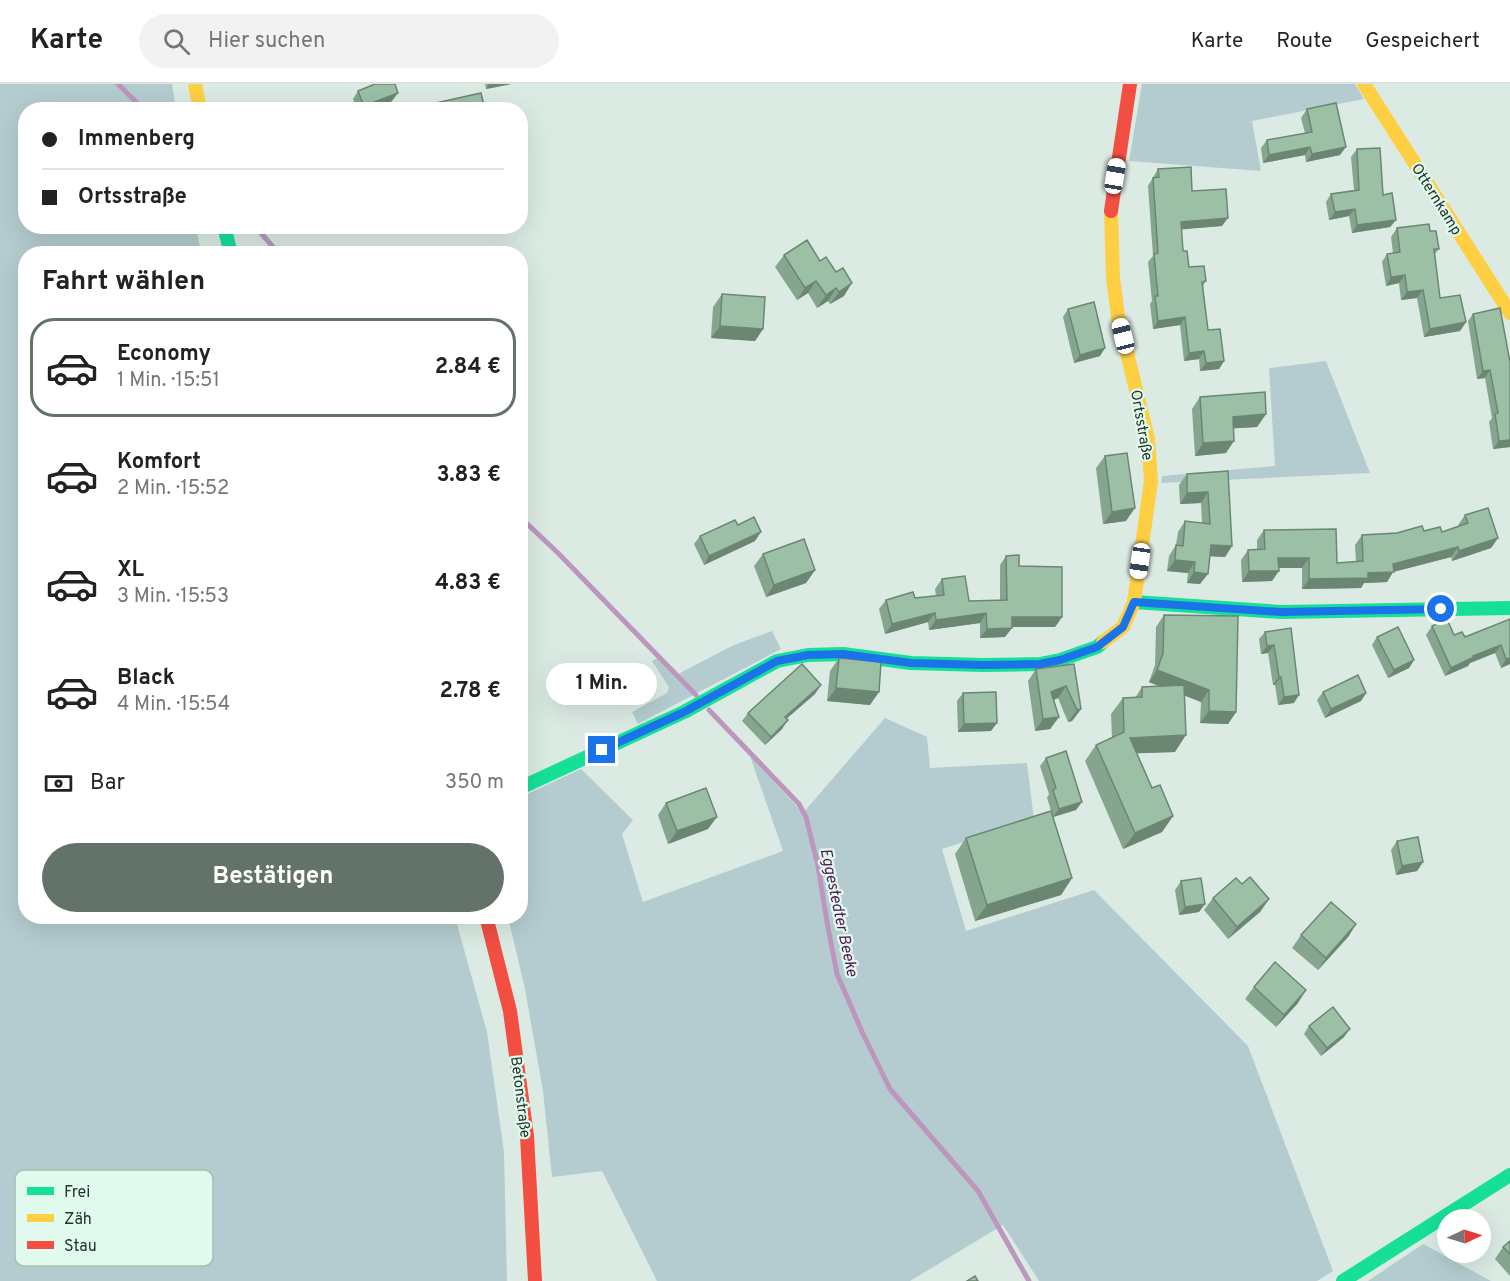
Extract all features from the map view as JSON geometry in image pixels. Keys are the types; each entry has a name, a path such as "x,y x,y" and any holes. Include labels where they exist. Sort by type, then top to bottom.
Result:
{"street":[{"path":"195,84 198,102"},
{"name":"Ortsstraße","path":"528,784 684,712 777,661 808,655 843,654 911,663 1040,664 1060,660 1097,647 1123,627 1134,602 1150,482 1148,440 1118,316 1113,278 1111,209 1130,84"},
{"name":"Otternkamp","path":"1364,84 1510,314"},
{"path":"1134,602 1281,612 1510,608"},
{"name":"Betonstraße","path":"488,924 510,1011 527,1136 535,1281"},
{"path":"1343,1281 1510,1175"}],"shaded area":[{"path":"0,84 172,84 175,102 18,102 18,234 197,234 200,246 18,246 18,924 457,924 487,1032 504,1152 507,1281 0,1281"},
{"path":"1142,84 1355,84 1364,99 1252,121 1261,171 1129,161"},
{"path":"1326,361 1370,473 1161,483 1162,476 1275,466 1269,368"},
{"path":"772,631 781,649 638,724 632,712 667,693 669,687 652,661 661,656 678,674 734,645"},
{"path":"885,718 927,737 930,768 1027,763 1034,820 942,849 966,931 1094,890 1248,1046 1333,1271 1317,1281 1039,1281 1003,1225 910,1281 657,1281 602,1171 552,1177 543,1091 525,989 510,924 528,924 528,794 581,769 633,820 622,834 643,902 783,851 750,756 803,813"},
{"path":"1423,1244 1437,1252 1437,1263 1458,1263 1491,1281 1368,1281"}],"building":[{"path":"375,84 395,84 398,93 374,102 362,102 358,91"},
{"path":"481,93 483,102 440,102"},
{"path":"1336,103 1346,147 1312,154 1310,147 1269,155 1267,140 1312,132 1307,109"},
{"path":"1380,148 1383,195 1392,193 1396,220 1357,225 1355,209 1335,212 1331,194 1359,190 1357,149"},
{"path":"1191,167 1192,191 1226,189 1228,218 1181,222 1183,251 1187,251 1189,267 1204,266 1206,281 1202,282 1208,330 1220,329 1224,361 1206,363 1204,351 1189,353 1185,317 1158,321 1154,254 1158,253 1153,178 1159,177 1158,169"},
{"path":"1429,224 1430,231 1436,231 1439,249 1434,249 1440,298 1460,295 1466,322 1430,329 1423,290 1407,292 1405,275 1391,277 1387,254 1400,252 1397,228"},
{"path":"807,240 820,261 826,257 836,272 843,268 852,283 839,292 836,288 826,295 816,281 805,288 784,255"},
{"path":"722,294 765,297 763,329 720,326"},
{"path":"1094,302 1105,348 1080,355 1068,309"},
{"path":"1500,308 1510,362 1510,440 1499,441 1495,414 1498,413 1490,370 1483,371 1473,314"},
{"path":"1265,392 1266,414 1233,417 1234,441 1203,443 1200,397"},
{"path":"1127,453 1135,508 1112,512 1105,456"},
{"path":"1228,471 1232,546 1211,545 1208,574 1194,572 1195,562 1175,560 1176,545 1183,546 1185,521 1210,524 1208,492 1187,493 1187,474"},
{"path":"1488,508 1498,538 1459,551 1458,547 1393,564 1394,572 1368,573 1368,578 1309,579 1309,558 1278,558 1279,571 1249,571 1248,550 1265,549 1264,530 1336,529 1337,563 1363,561 1362,535 1397,533 1422,526 1424,531 1440,527 1442,532 1468,523 1465,515"},
{"path":"754,517 761,532 709,556 700,536 735,520 738,525"},
{"path":"804,539 815,570 774,585 763,554"},
{"path":"1019,555 1019,566 1062,567 1062,617 1012,617 1012,628 987,629 986,613 936,620 935,613 892,624 886,600 913,592 915,598 944,595 942,579 965,576 969,601 1007,600 1006,556"},
{"path":"1164,615 1238,616 1236,712 1209,711 1209,690 1157,670 1163,653"},
{"path":"1447,619 1454,635 1462,632 1465,637 1510,619 1510,658 1506,659 1501,645 1451,668 1432,626"},
{"path":"1398,627 1414,660 1394,670 1377,637"},
{"path":"1291,628 1299,695 1284,697 1274,645 1267,646 1265,632"},
{"path":"839,658 881,662 879,692 836,688"},
{"path":"802,664 821,685 785,717 788,720 771,737 748,713"},
{"path":"1074,664 1081,709 1077,710 1066,686 1051,692 1059,717 1043,719 1036,669"},
{"path":"1358,675 1366,693 1331,709 1323,692"},
{"path":"1184,685 1186,735 1130,738 1152,788 1160,785 1173,816 1135,833 1096,745 1124,732 1123,698 1142,697 1142,687"},
{"path":"996,692 997,723 964,724 963,693"},
{"path":"1066,751 1082,802 1059,809 1053,790 1056,788 1046,758"},
{"path":"706,788 717,817 677,831 666,803"},
{"path":"1051,811 1072,878 987,905 966,838"},
{"path":"1418,837 1423,862 1402,866 1397,841"},
{"path":"1250,877 1269,899 1237,927 1213,898 1236,878 1242,884"},
{"path":"1201,878 1205,904 1185,907 1181,881"},
{"path":"1331,902 1356,924 1326,958 1301,935"},
{"path":"1275,962 1306,990 1284,1015 1254,987"},
{"path":"1333,1007 1350,1029 1327,1048 1309,1026"},
{"path":"1510,1241 1510,1254 1503,1247"},
{"path":"975,1276 978,1281 967,1281"}],"waterway":[{"name":"Eggestedter Beeke","path":"118,84 136,102"},
{"name":"Eggestedter Beeke","path":"262,234 272,246"},
{"name":"Eggestedter Beeke","path":"528,525 696,695"},
{"name":"Eggestedter Beeke","path":"709,710 799,804 806,817 818,866 837,974 863,1034 890,1089 978,1191 1029,1281"}],"traffic: fast":[{"path":"226,234 229,246"},
{"path":"1134,602 1281,612 1510,608"},
{"path":"528,784 684,712 777,661 808,655 843,654 911,663 1040,664 1060,660 1097,647 1103,642"},
{"path":"1343,1281 1510,1175"}],"traffic: slow":[{"path":"195,84 198,102"},
{"path":"1364,84 1510,313"},
{"path":"1103,642 1123,627 1134,602 1151,481 1148,439 1118,316 1113,278 1111,211"}],"traffic: jam":[{"path":"1111,211 1130,84"},
{"path":"488,924 510,1011 527,1136 535,1281"}],"route":[{"path":"602,750 684,712 777,661 808,655 843,654 911,663 1040,664 1060,660 1097,647 1123,627 1134,602 1281,612 1441,609"}]}
